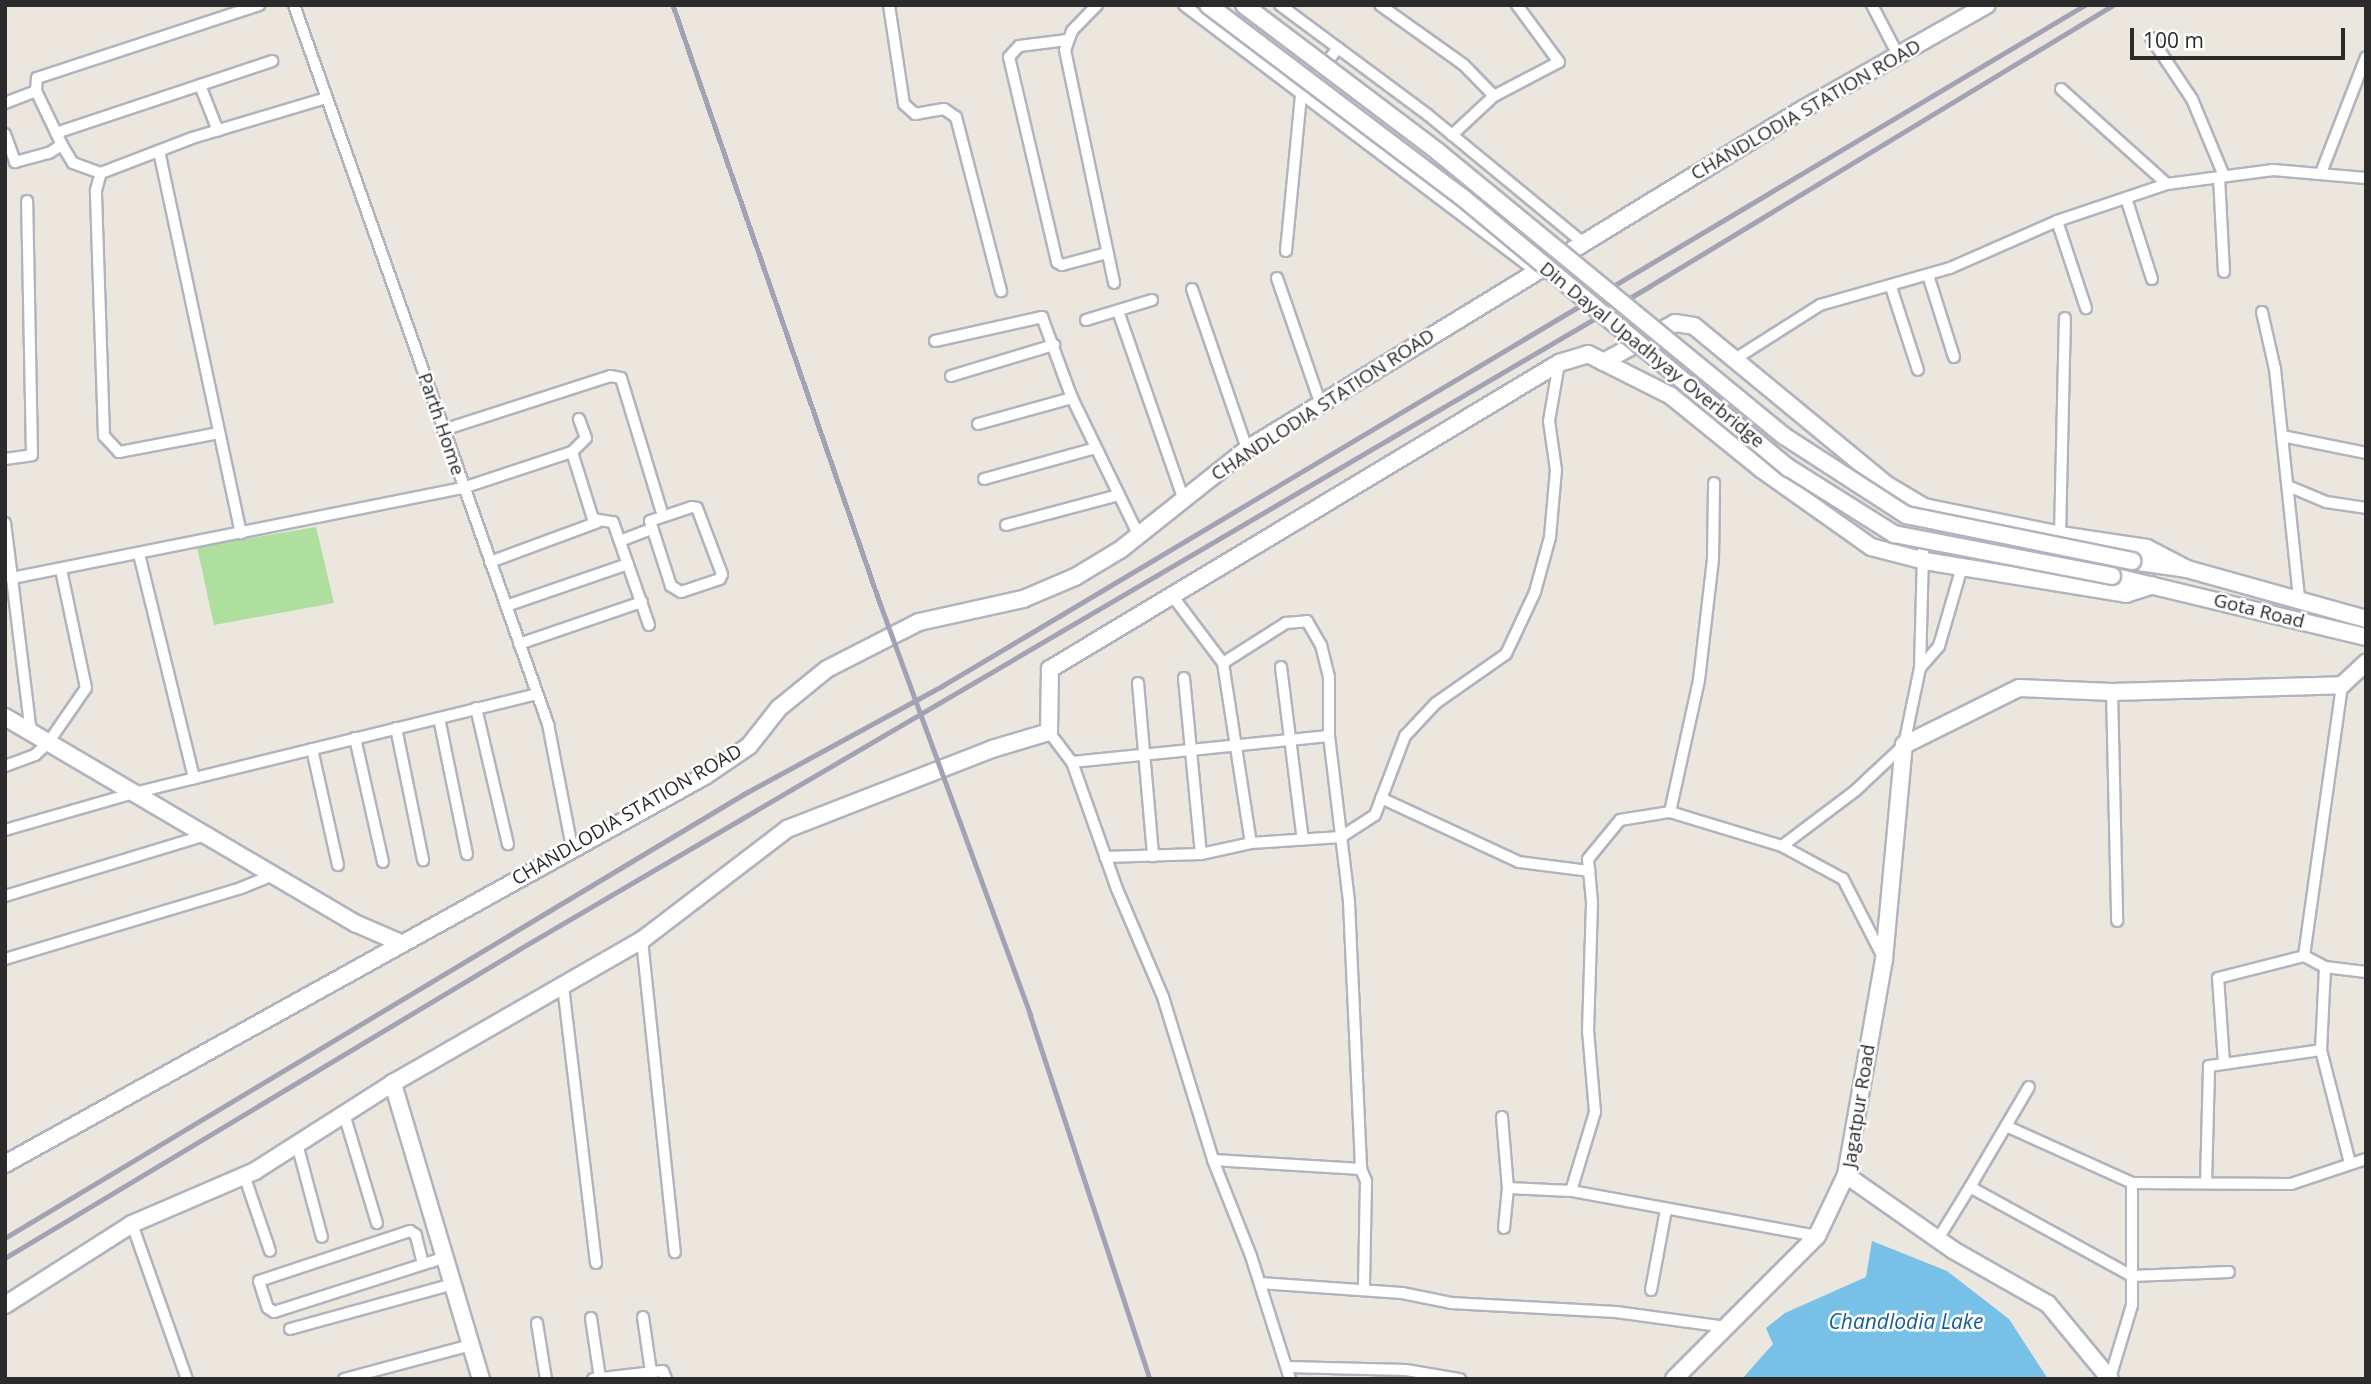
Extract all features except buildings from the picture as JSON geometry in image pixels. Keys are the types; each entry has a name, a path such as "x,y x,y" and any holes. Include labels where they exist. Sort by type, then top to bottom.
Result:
{"street":[{"path":"259,5 37,78 36,91 73,163 100,173 218,131 326,98"},
{"name":"Parth Home","path":"294,5 548,724 572,847"},
{"path":"889,5 904,104 915,114 944,109 956,117 1001,291"},
{"path":"1097,5 1067,40 1065,50 1114,283"},
{"path":"1184,5 1535,270"},
{"name":"Din Dayal Upadhyay Overbridge","path":"1208,5 1462,197 1789,468 1894,534 2153,586"},
{"name":"Din Dayal Upadhyay Overbridge","path":"1244,5 1437,151 1784,436 1906,515 2132,561 2187,569"},
{"path":"1280,5 1452,135 1582,242"},
{"path":"1380,5 1464,65 1494,96"},
{"path":"1452,135 1494,96 1559,62 1517,5"},
{"path":"1872,5 1898,55"},
{"name":"CHANDLODIA STATION ROAD","path":"5,1164 572,847 705,776 749,746 779,708 827,669 919,622 1023,599 1055,586 1139,536 1247,449 1535,270 1987,5"},
{"path":"2151,38 2192,99 2222,176 2224,272"},
{"path":"1067,40 1019,46 1009,57 1056,262 1062,265 1107,253"},
{"path":"1286,251 1301,94 1338,48"},
{"path":"2321,173 2366,57"},
{"path":"56,133 272,61"},
{"path":"200,85 218,131"},
{"path":"2061,89 2168,184"},
{"path":"5,103 36,91"},
{"path":"5,134 15,162 62,145"},
{"path":"159,151 242,533"},
{"path":"1735,359 1820,305 1928,275 2057,220 2168,184 2273,170 2366,178"},
{"path":"100,173 96,190 104,436 118,452 219,433"},
{"path":"2126,198 2152,279"},
{"path":"5,459 32,455 27,201"},
{"path":"2057,220 2085,308"},
{"path":"1928,275 1954,357"},
{"path":"1277,278 1321,405"},
{"path":"1891,287 1918,370"},
{"path":"1192,289 1247,449"},
{"path":"1086,320 1152,300"},
{"path":"1118,311 1184,499"},
{"path":"2262,312 2275,369 2299,598"},
{"path":"935,341 1040,315 1054,345 1072,398 1139,536"},
{"path":"2060,535 2065,318"},
{"path":"1603,362 1675,323 1694,327 1887,485 1924,506 2060,535 2147,548 2187,569"},
{"path":"951,376 1054,345"},
{"path":"1290,1379 1260,1283 1213,1160 1163,997 1105,857 1072,762 1049,732 1050,669 1559,363 1588,354 1671,396 1761,469 1871,547 1925,561 2126,594 2153,586"},
{"path":"1105,857 1201,854 1251,843 1341,838 1375,816 1405,736 1436,703 1507,654 1535,592 1550,537 1556,471 1549,421 1559,363"},
{"path":"443,430 610,376 621,379 661,510"},
{"path":"978,424 1072,398"},
{"path":"12,578 463,488 572,452 586,438 579,419"},
{"path":"2282,436 2366,453"},
{"path":"985,479 1096,448"},
{"path":"572,452 593,519 598,522"},
{"path":"1670,812 1699,680 1713,559 1714,483"},
{"path":"2288,486 2326,502 2366,508"},
{"path":"1006,525 1119,495"},
{"path":"1904,745 1920,668 1925,561 1924,506"},
{"path":"697,508 722,574 720,579 681,592 671,586 651,529 654,517 697,508"},
{"path":"490,562 598,522 613,522 649,625"},
{"path":"5,523 31,733"},
{"path":"620,541 651,529"},
{"path":"139,554 194,778"},
{"path":"506,606 628,564"},
{"path":"1920,668 1939,646 1962,567"},
{"path":"5,766 36,755 48,743 86,688 61,569"},
{"name":"Gota Road","path":"2187,569 2299,598 2366,619"},
{"name":"Gota Road","path":"2153,586 2366,637"},
{"path":"1171,594 1223,663 1251,843"},
{"path":"519,644 642,602"},
{"path":"1223,663 1286,623 1307,621 1321,645 1329,677 1329,736 1359,1039 1362,1169 1366,1181 1364,1290"},
{"path":"2304,956 2342,685 2366,663"},
{"path":"1282,667 1303,840"},
{"path":"1184,678 1201,854"},
{"path":"1138,683 1153,856"},
{"path":"1782,846 1855,791 1904,745 2019,688 2112,692 2342,685"},
{"path":"2112,692 2118,921"},
{"path":"5,830 134,793 537,694"},
{"path":"476,708 508,844"},
{"path":"5,717 357,924 401,943"},
{"path":"439,718 467,854"},
{"path":"396,728 423,860"},
{"path":"5,1305 132,1224 244,1175 393,1083 642,940 787,829 992,749 1049,732"},
{"path":"1072,762 1329,736"},
{"path":"355,738 383,862"},
{"name":"Jagatpur Road","path":"1904,745 1884,959 1846,1175 1938,1239 2048,1304 2110,1378"},
{"path":"312,749 338,865"},
{"path":"1381,799 1519,862 1589,871"},
{"path":"1571,1191 1595,1112 1588,1031 1588,859 1620,820 1670,812 1782,846 1843,879 1884,959"},
{"path":"5,896 206,835"},
{"path":"5,959 241,888 273,875"},
{"path":"642,940 675,1252"},
{"path":"2224,1063 2218,978 2304,956 2325,967 2366,972"},
{"path":"2325,967 2321,1050 2350,1163"},
{"path":"563,986 596,1263"},
{"path":"2206,1183 2209,1066 2321,1050"},
{"path":"393,1083 481,1379"},
{"path":"1938,1239 2029,1087"},
{"path":"344,1114 377,1223"},
{"path":"1502,1117 1508,1188 1504,1228"},
{"path":"2006,1126 2132,1183 2291,1184 2366,1159"},
{"path":"297,1144 322,1237"},
{"path":"1213,1160 1362,1169"},
{"path":"244,1175 270,1251"},
{"path":"1674,1379 1817,1236 1846,1175"},
{"path":"2110,1378 2132,1305 2132,1183"},
{"path":"1970,1187 2132,1276 2230,1272"},
{"path":"1508,1188 1571,1191 1817,1236"},
{"path":"1651,1290 1666,1210"},
{"path":"132,1224 187,1379"},
{"path":"423,1264 416,1236 410,1231 259,1280 268,1308 274,1312 445,1257"},
{"path":"1260,1283 1364,1290 1451,1303 1616,1312 1726,1327"},
{"path":"290,1329 453,1284"},
{"path":"643,1317 651,1372"},
{"path":"591,1318 604,1378"},
{"path":"537,1323 546,1379"},
{"path":"344,1379 471,1345"},
{"path":"1287,1367 1406,1370 1460,1379"},
{"path":"593,1379 663,1371 666,1379"}],"green space":[{"path":"316,527 334,603 214,625 197,547"}],"water":[{"name":"Chandlodia Lake","path":"1872,1241 1947,1271 2009,1319 2048,1379 1742,1379 1773,1344 1766,1328 1785,1313 1866,1277"}],"railway":[{"path":"673,5 880,603 1030,1014 1150,1379"},
{"path":"5,1238 744,794 942,686 2085,5"},
{"path":"5,1258 518,950 1650,286 2113,5"}]}
